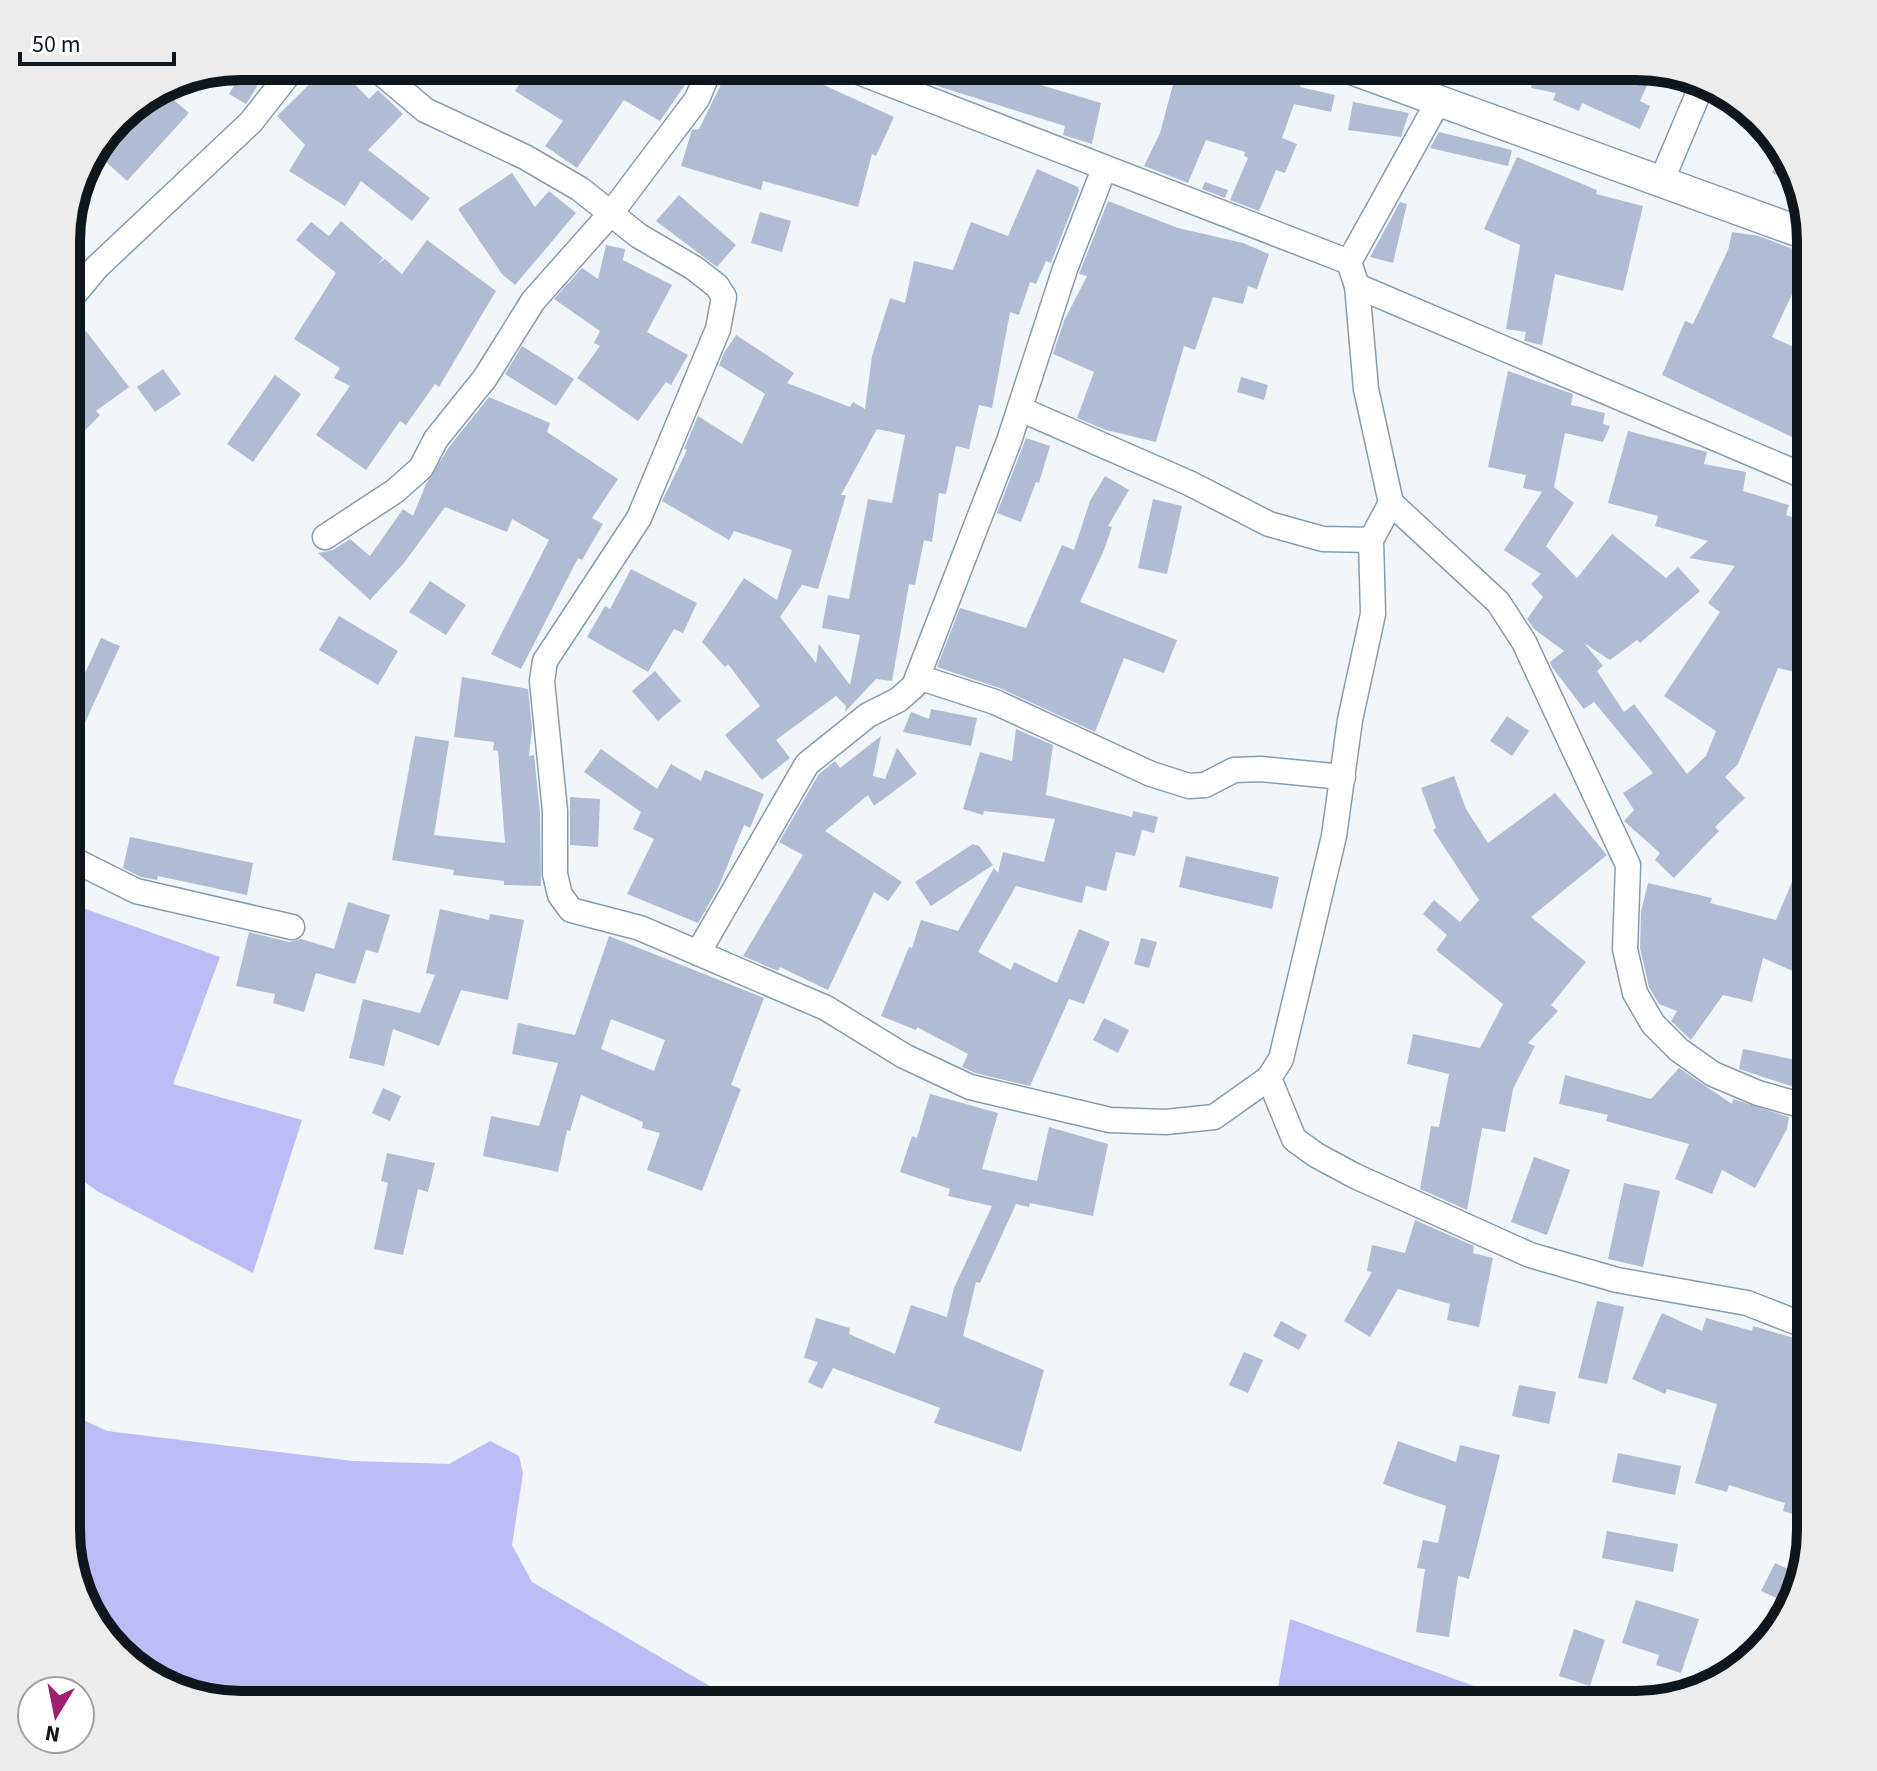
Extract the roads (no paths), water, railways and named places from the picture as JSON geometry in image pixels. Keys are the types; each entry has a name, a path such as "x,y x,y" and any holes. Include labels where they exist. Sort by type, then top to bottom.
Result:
{"street":[{"path":"80,287 97,267 251,122 284,80"},
{"path":"390,80 425,110 525,157 612,212 639,236 717,286 724,297 718,329 639,518 545,661 542,681 555,811 555,874 560,895 571,910 640,928 826,1008 904,1056 970,1087 1110,1120 1166,1122 1214,1117 1269,1078 1281,1059 1334,836 1350,720 1373,614 1371,540 1391,503"},
{"path":"325,537 395,491 421,468 436,439 485,378 533,301 612,212 697,99 705,80"},
{"path":"878,80 1349,262"},
{"path":"1383,80 1797,231"},
{"path":"1661,182 1699,92"},
{"path":"1439,100 1349,262 1357,286 1366,389 1391,503 1498,602 1524,642 1628,865 1625,949 1635,993 1653,1024 1679,1050 1713,1074 1758,1093 1797,1104"},
{"path":"698,953 807,764 868,715 898,700 914,686 1020,409 1065,269 1104,169"},
{"path":"1357,286 1797,473"},
{"path":"1020,409 1189,483 1269,524 1323,539 1371,540"},
{"path":"918,677 995,702 1151,774 1189,786 1205,785 1234,770 1343,777"},
{"path":"80,863 136,891 292,927"},
{"path":"1269,1078 1294,1139 1355,1176 1541,1259 1617,1280 1747,1303 1797,1323"}]}
